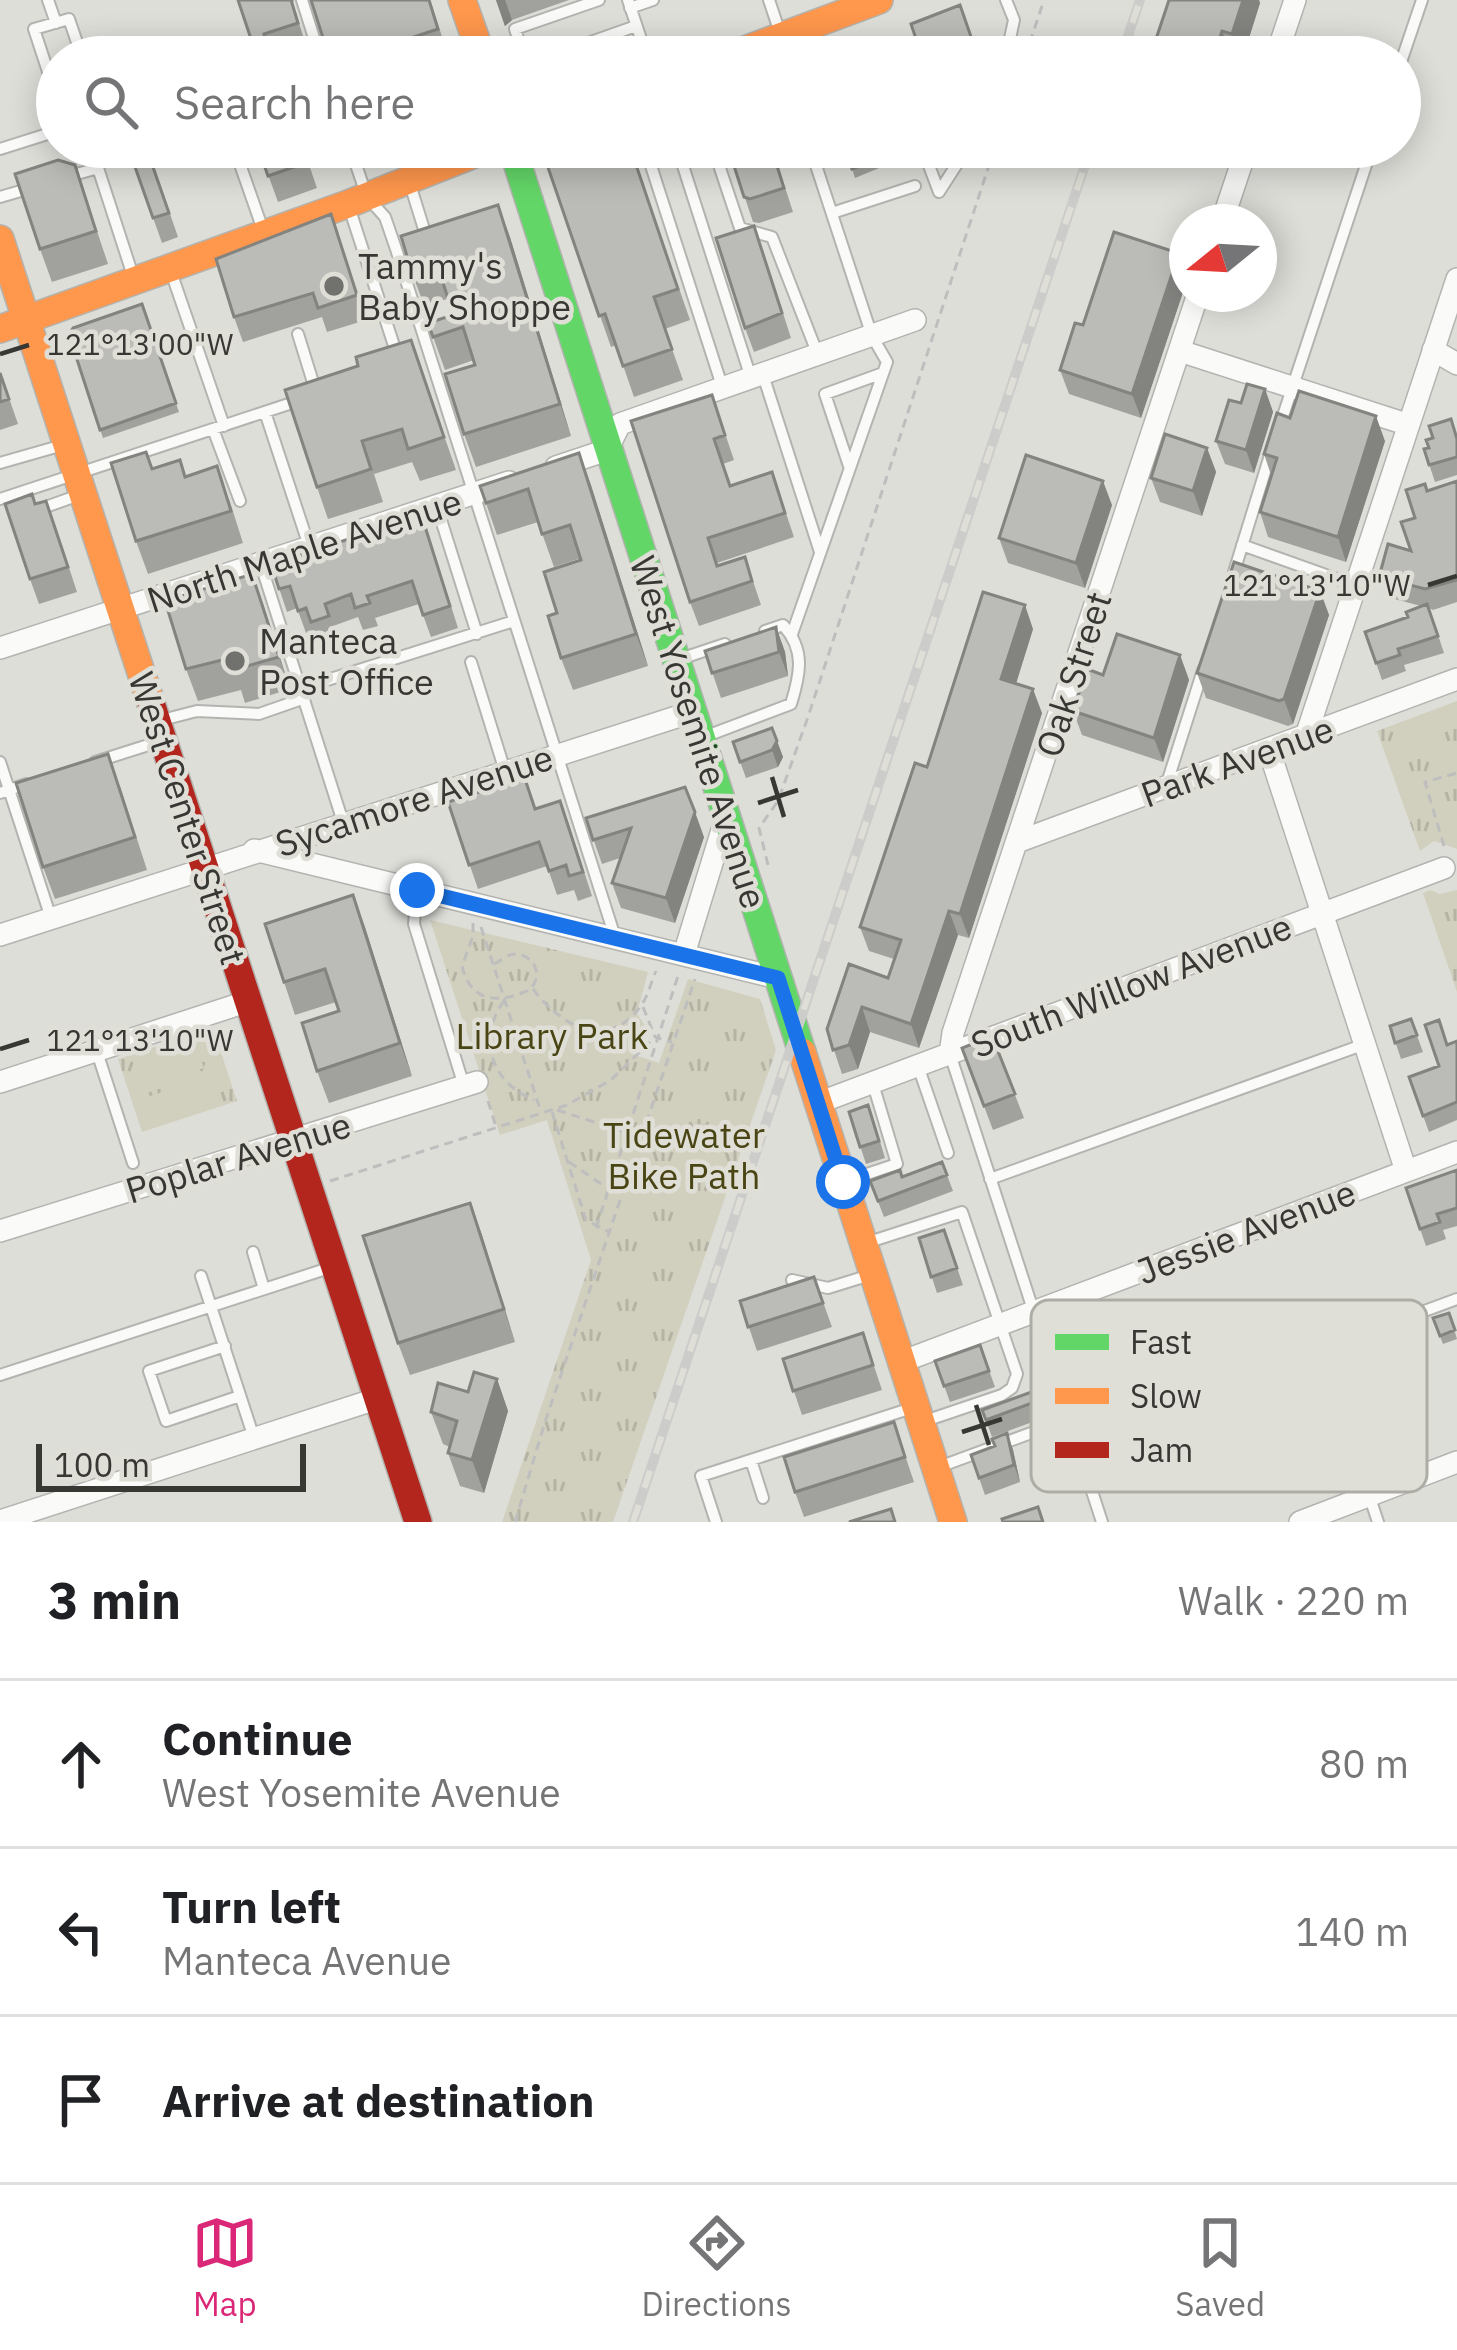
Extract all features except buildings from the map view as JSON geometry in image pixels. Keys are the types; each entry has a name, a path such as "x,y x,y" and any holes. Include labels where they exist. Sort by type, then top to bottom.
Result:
{"main road":[{"path":"462,0 475,36"},
{"path":"807,36 879,0"},
{"path":"13,324 442,168"},
{"name":"West Yosemite Avenue","path":"516,168 527,219 727,814 953,1522"},
{"name":"West Center Street","path":"0,239 13,324 80,484 418,1522"}],"street":[{"path":"1283,36 1295,0"},
{"path":"1228,204 1240,168"},
{"path":"1306,736 1457,279"},
{"name":"Oak Street","path":"950,1054 953,1033 1192,312"},
{"path":"607,450 620,424 915,320"},
{"path":"1433,350 1457,364"},
{"path":"1180,351 1406,424"},
{"name":"North Maple Avenue","path":"2,642 261,566 607,450"},
{"name":"Park Avenue","path":"1018,842 1457,679"},
{"name":"Sycamore Avenue","path":"0,935 556,755 696,725"},
{"path":"1269,750 1406,1171"},
{"path":"675,952 727,814"},
{"path":"254,850 778,978"},
{"name":"South Willow Avenue","path":"818,1102 1444,868"},
{"path":"0,1082 249,1001"},
{"name":"Poplar Avenue","path":"0,1231 470,1084"},
{"name":"Jessie Avenue","path":"1065,1300 1457,1152"},
{"name":"Jessie Avenue","path":"902,1362 1031,1313"},
{"path":"0,1521 379,1398"},
{"path":"1427,1474 1457,1462"},
{"path":"1300,1522 1379,1492"}],"lane":[{"path":"48,0 56,23"},
{"path":"302,0 313,36"},
{"path":"517,36 515,29 599,0"},
{"path":"640,36 629,4 653,0"},
{"path":"769,0 781,36"},
{"path":"1006,0 1014,20 1011,36"},
{"path":"1410,36 1422,0"},
{"path":"36,36 34,29 69,19 75,36"},
{"path":"608,36 636,26"},
{"path":"0,149 36,138"},
{"path":"58,180 98,168 134,279"},
{"path":"241,168 264,233"},
{"path":"353,168 401,367"},
{"path":"652,168 723,389"},
{"path":"683,168 820,553"},
{"path":"720,168 740,228 772,237 818,355"},
{"path":"792,634 887,362 872,336 817,168"},
{"path":"930,168 939,192 954,168"},
{"path":"1228,590 1365,168"},
{"path":"409,182 427,239"},
{"path":"0,197 39,186"},
{"path":"832,213 915,186"},
{"path":"358,201 385,217 615,938"},
{"path":"396,250 445,234"},
{"path":"169,266 240,501"},
{"path":"298,334 317,395"},
{"path":"415,362 430,358"},
{"path":"850,469 825,394 883,373"},
{"path":"21,516 80,484 219,428 338,388"},
{"path":"265,412 310,549"},
{"path":"0,463 66,444"},
{"path":"0,500 80,484"},
{"path":"437,507 477,634"},
{"path":"1242,545 1354,585"},
{"path":"261,566 343,822"},
{"path":"74,769 197,711 259,714 304,693 514,621"},
{"path":"696,725 791,704 802,667 792,634 783,625 761,632"},
{"path":"675,660 740,639"},
{"path":"1166,788 1208,656"},
{"path":"471,662 506,771"},
{"path":"0,762 5,791 51,919"},
{"path":"5,791 31,783"},
{"path":"417,890 414,924 470,1084"},
{"path":"990,1180 1365,1044"},
{"path":"96,1051 133,1163"},
{"path":"950,1054 1031,1306"},
{"path":"918,1066 948,1153"},
{"path":"843,1182 897,1164 872,1082"},
{"path":"716,1522 701,1476 1012,1388 1017,1374 962,1212 863,1244"},
{"path":"253,1252 264,1289"},
{"path":"0,1375 335,1266"},
{"path":"791,1280 828,1288 873,1274"},
{"path":"201,1276 254,1439"},
{"path":"1427,1310 1457,1299"},
{"path":"225,1346 149,1371 166,1421 241,1396"},
{"path":"936,1468 1031,1433"},
{"path":"751,1460 763,1498"},
{"path":"1092,1492 1102,1522"},
{"path":"1369,1496 1378,1522"}],"path":[{"path":"1032,36 1044,0"},
{"path":"1444,868 1444,841 1426,782 1457,772"},
{"path":"474,903 473,936 463,955 464,976 486,998 505,1000 532,987 537,973 524,955 512,954 493,964"},
{"path":"474,903 542,1114"},
{"path":"532,987 550,1012 590,1030 613,1028 642,1006 675,952"},
{"path":"596,1228 658,1038 675,952"},
{"path":"505,1000 491,1025 490,1056 504,1081 537,1101"},
{"path":"642,1006 658,1038 673,1042"},
{"path":"311,1188 553,1110 611,1080 658,1038"},
{"path":"470,1084 487,1098 496,1128"},
{"path":"553,1110 629,1133"},
{"path":"553,1110 586,1220 608,1232"},
{"path":"568,1161 610,1190"}],"green space":[{"path":"1457,701 1457,849 1434,841 1420,851 1377,731"},
{"path":"1457,890 1457,992 1423,893 1440,894"},
{"name":"Tidewater Bike Path","path":"430,920 648,972 637,1013 647,1029 632,1054 659,1063 688,979 760,999 776,1050 613,1522 502,1522 591,1260 547,1120 500,1135"},
{"path":"213,1028 237,1101 142,1132 118,1059"},
{"path":"195,1041 204,1068 144,1088 135,1061"},
{"path":"207,1078 214,1100 154,1119 147,1097"}],"railway":[{"path":"1128,36 1140,0"},
{"path":"633,1522 1084,168"}],"traffic: fast":[{"path":"519,168 802,1052"}],"traffic: slow":[{"path":"462,0 475,36"},
{"path":"782,36 879,0"},
{"path":"0,329 439,168"},
{"path":"0,239 151,703"},
{"path":"802,1052 953,1522"}],"traffic: jam":[{"path":"151,703 418,1522"}],"place":[{"name":"Tammy's Baby Shoppe","path":"334,286"},
{"name":"Manteca Post Office","path":"235,661"}],"route":[{"path":"417,890 778,978 843,1182"}],"park label":[{"name":"Library Park","path":"552,1035"}]}
